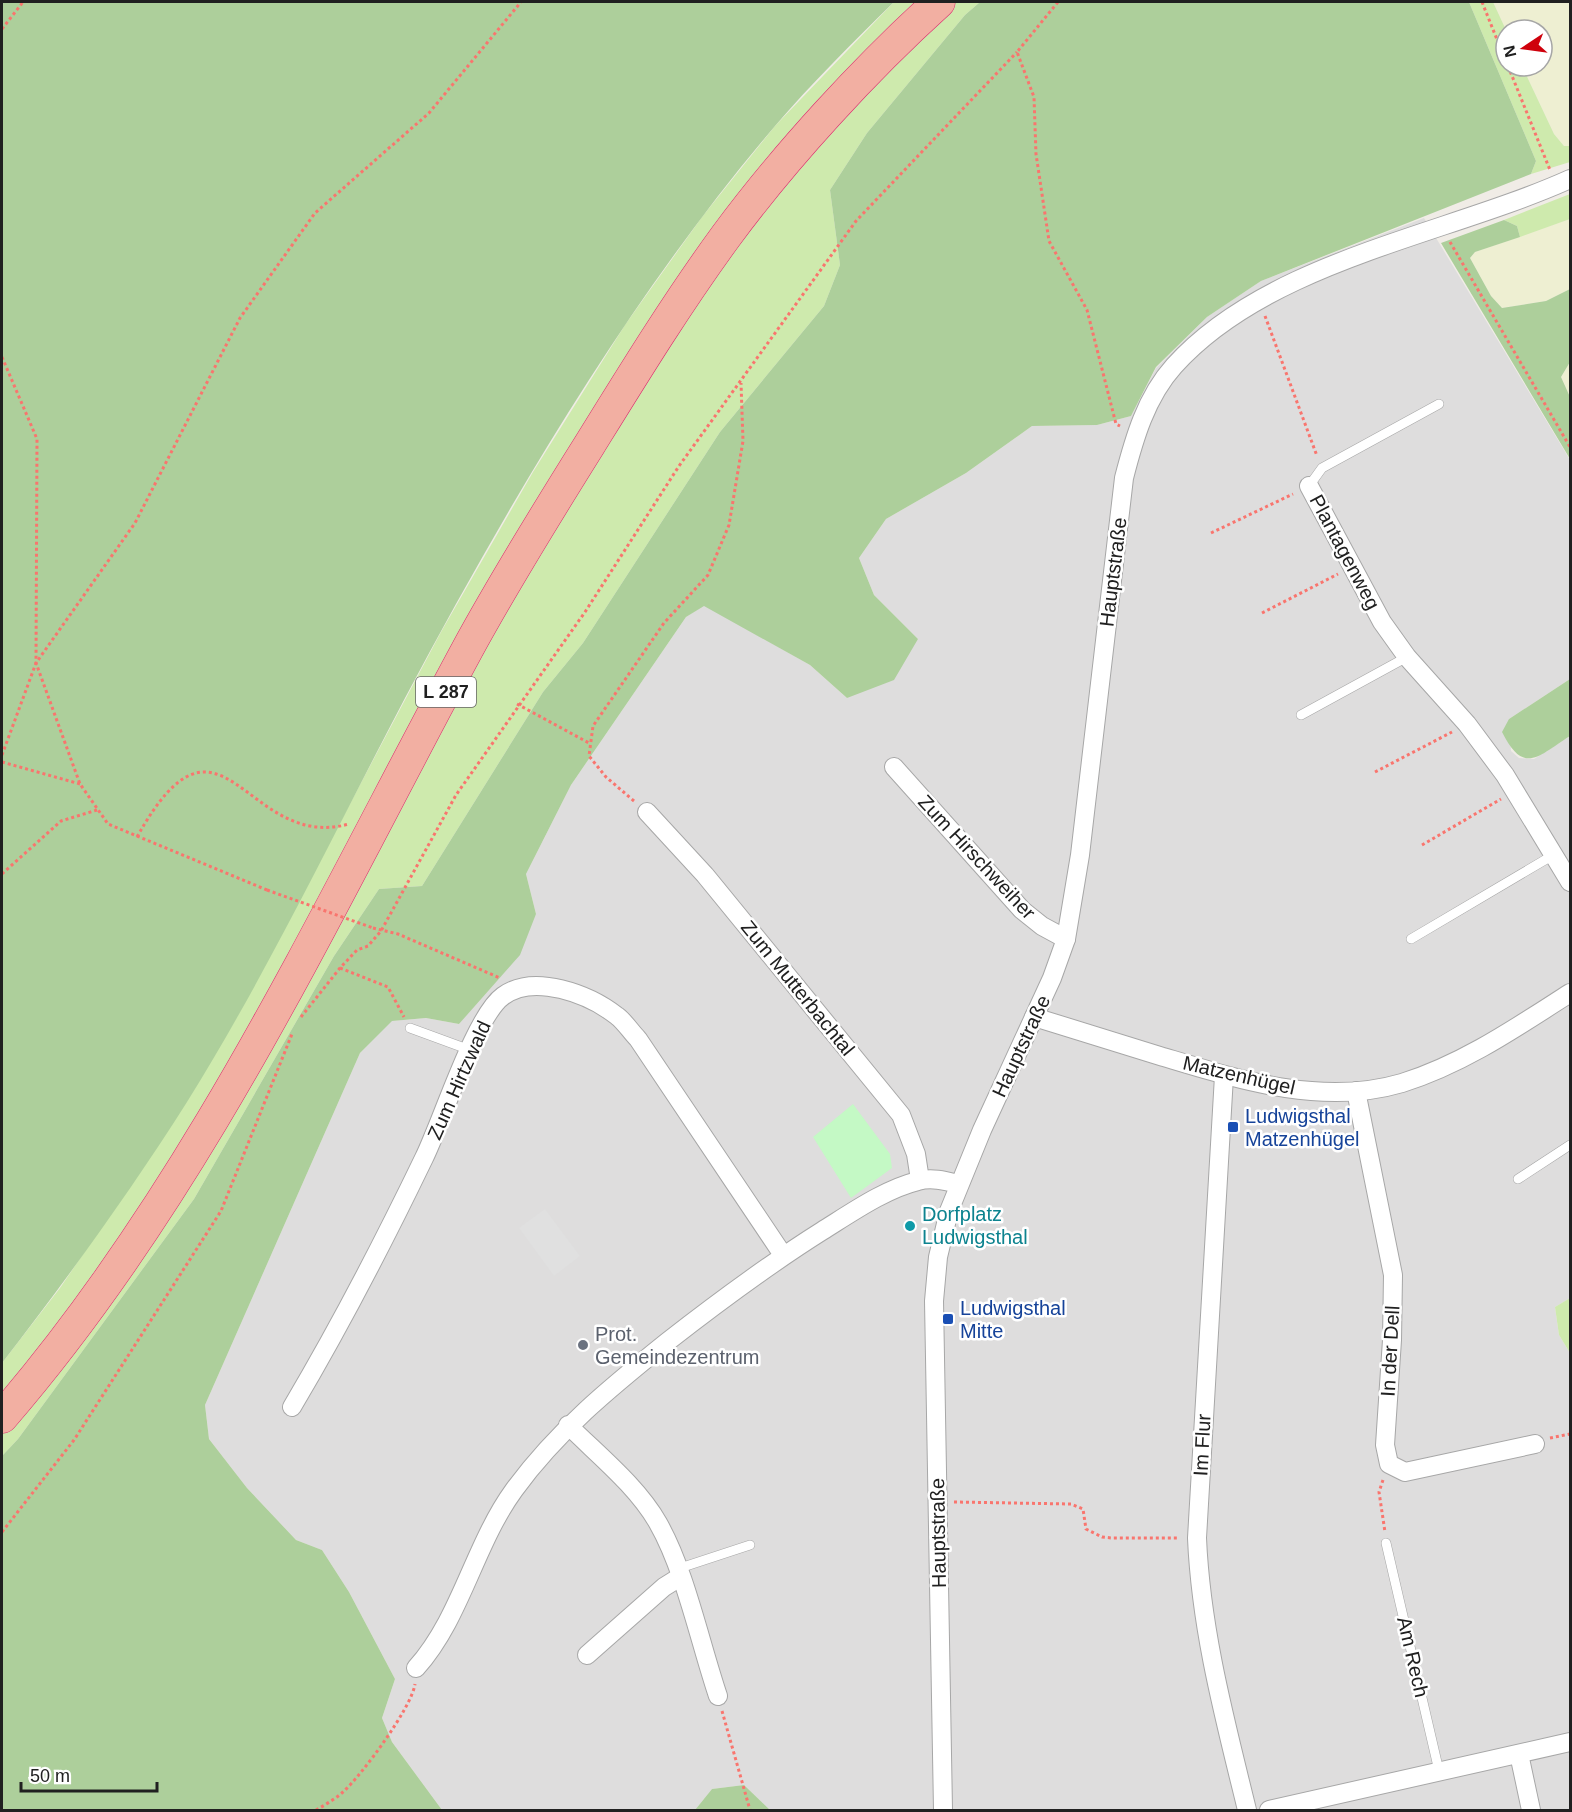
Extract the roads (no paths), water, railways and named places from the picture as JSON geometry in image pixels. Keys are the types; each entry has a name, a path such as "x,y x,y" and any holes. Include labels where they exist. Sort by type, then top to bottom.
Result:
{"highway":[{"name":"L 287","path":"2,1417 86,1313 212,1122 311,947 469,646 561,490 652,343 727,235 803,142 939,2"}],"street":[{"name":"Hauptstraße","path":"943,1810 934,1301 938,1257 958,1184 1034,1017 1065,939 1080,855 1124,478 1136,432 1152,398 1173,367 1232,316 1306,276 1563,182"},
{"name":"Plantagenweg","path":"1310,486 1350,567 1382,622 1407,657 1467,724 1516,791 1570,882"},
{"name":"Zum Hirschweiher","path":"894,767 1022,910 1042,926 1065,939"},
{"name":"Zum Mutterbachtal","path":"647,812 705,875 901,1115 916,1154 920,1180"},
{"name":"Zum Hirtzwald","path":"292,1407 337,1331 386,1237 426,1155 470,1050 492,1005 518,987 545,986 587,998 617,1016 638,1039 783,1255"},
{"name":"Matzenhügel","path":"1034,1017 1224,1076 1292,1089 1356,1091 1401,1083 1438,1069 1480,1048 1570,993"},
{"name":"Im Flur","path":"1224,1076 1197,1538 1199,1592 1211,1662 1247,1810"},
{"name":"In der Dell","path":"1356,1091 1393,1275 1392,1340 1384,1445 1389,1464 1405,1472 1535,1444"},
{"path":"416,1668 432,1650 487,1536 512,1492 539,1456 568,1425 680,1332 783,1255 848,1215 904,1185 920,1180 941,1180 958,1184"},
{"path":"568,1425 630,1488 657,1521 678,1573 718,1696"},
{"path":"587,1655 678,1573"},
{"path":"1269,1810 1570,1742"},
{"path":"1519,1754 1531,1810"}],"lane":[{"name":"Plantagenweg","path":"1310,486 1322,468 1439,404"},
{"path":"1301,715 1407,657"},
{"path":"1411,939 1555,854"},
{"path":"410,1028 470,1050"},
{"path":"1518,1179 1570,1145"},
{"name":"Am Rech","path":"1386,1543 1439,1771"},
{"path":"678,1573 750,1545"}],"place":[{"name":"Ludwigsthal Matzenhügel","path":"1233,1127"},
{"name":"Dorfplatz Ludwigsthal","path":"910,1226"},
{"name":"Ludwigsthal Mitte","path":"948,1319"},
{"name":"Prot. Gemeindezentrum","path":"583,1345"}]}
